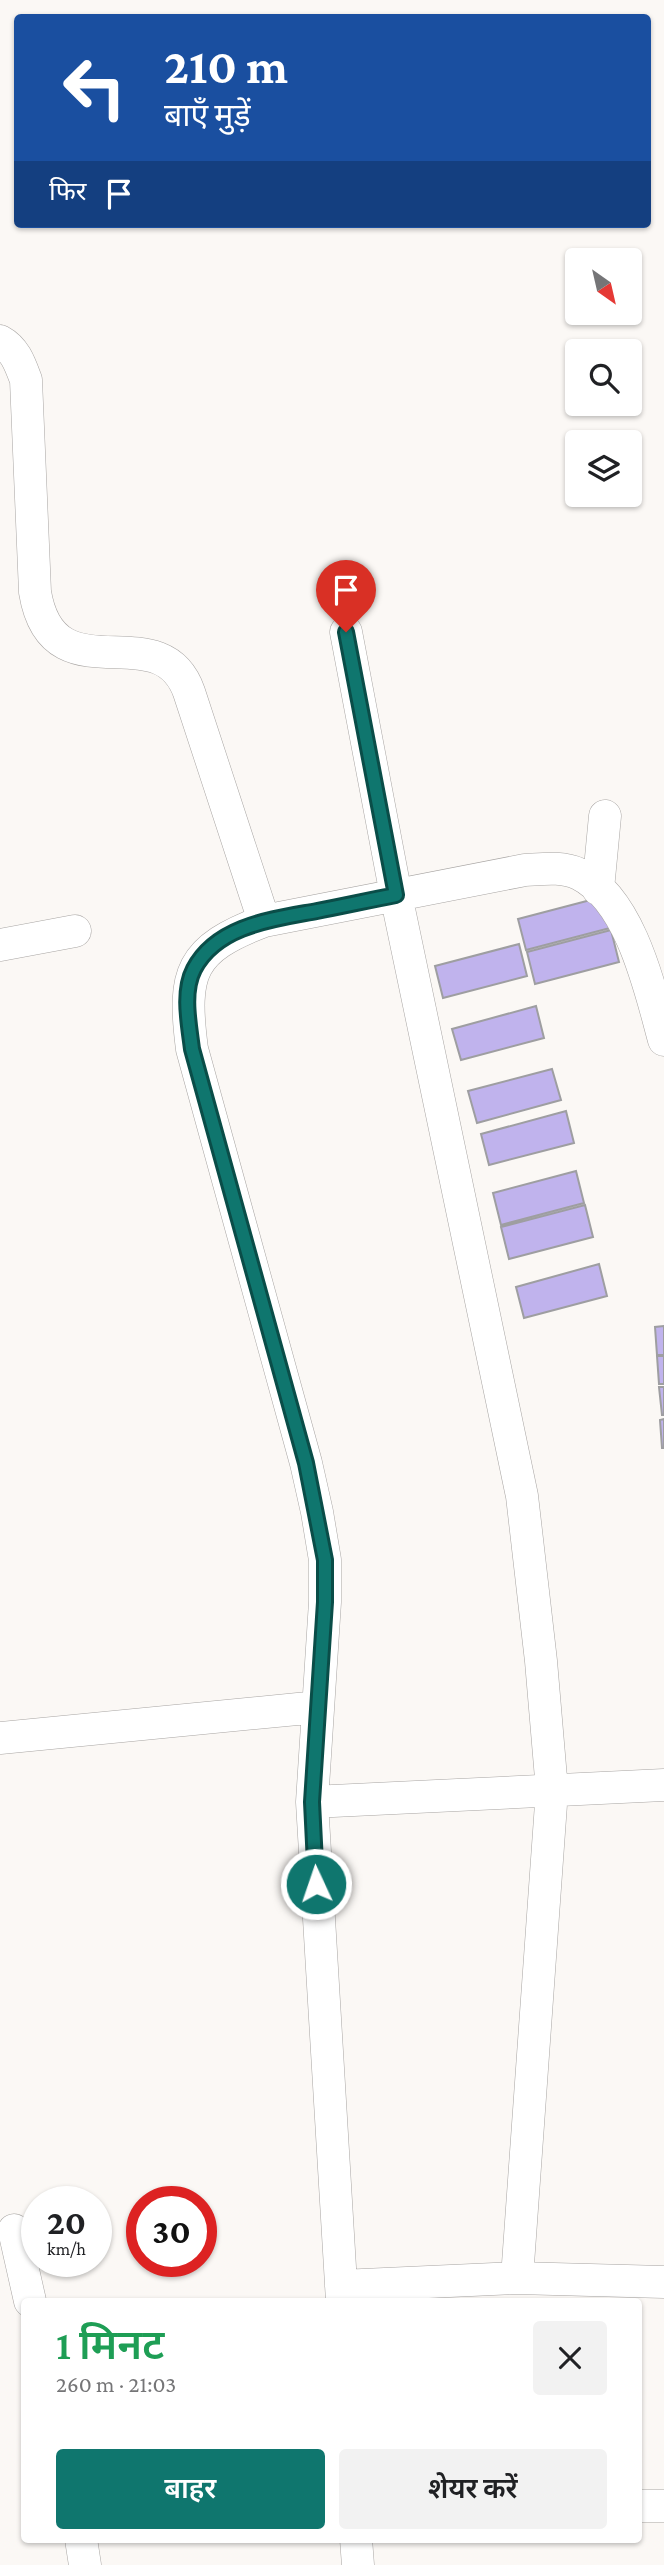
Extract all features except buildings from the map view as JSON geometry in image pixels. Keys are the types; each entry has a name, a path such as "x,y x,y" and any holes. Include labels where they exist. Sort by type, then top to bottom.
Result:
{"street":[{"path":"0,341 9,345 26,380 35,592 46,626 55,638 67,646 82,650 136,653 170,663 178,671 189,692 264,921"},
{"path":"346,632 396,895 522,1496 541,1661 552,1790 517,2278"},
{"path":"598,889 605,816"},
{"path":"664,1040 630,934 616,910 598,889 579,874 556,868 525,870 264,921 230,934 202,958 194,969 187,1011 192,1049 317,1512 325,1560 325,1602 312,1802 341,2293 517,2278 664,2282"},
{"path":"0,945 75,931"},
{"path":"0,1738 318,1707"},
{"path":"312,1802 664,1785"},
{"path":"14,2230 29,2298"},
{"path":"642,2506 664,2506"},
{"path":"82,2543 85,2565"},
{"path":"356,2543 358,2565"}],"route":[{"path":"316,1884 312,1802 325,1602 325,1560 306,1463 192,1049 187,1011 194,969 215,945 230,934 264,921 396,895 346,632"}]}
